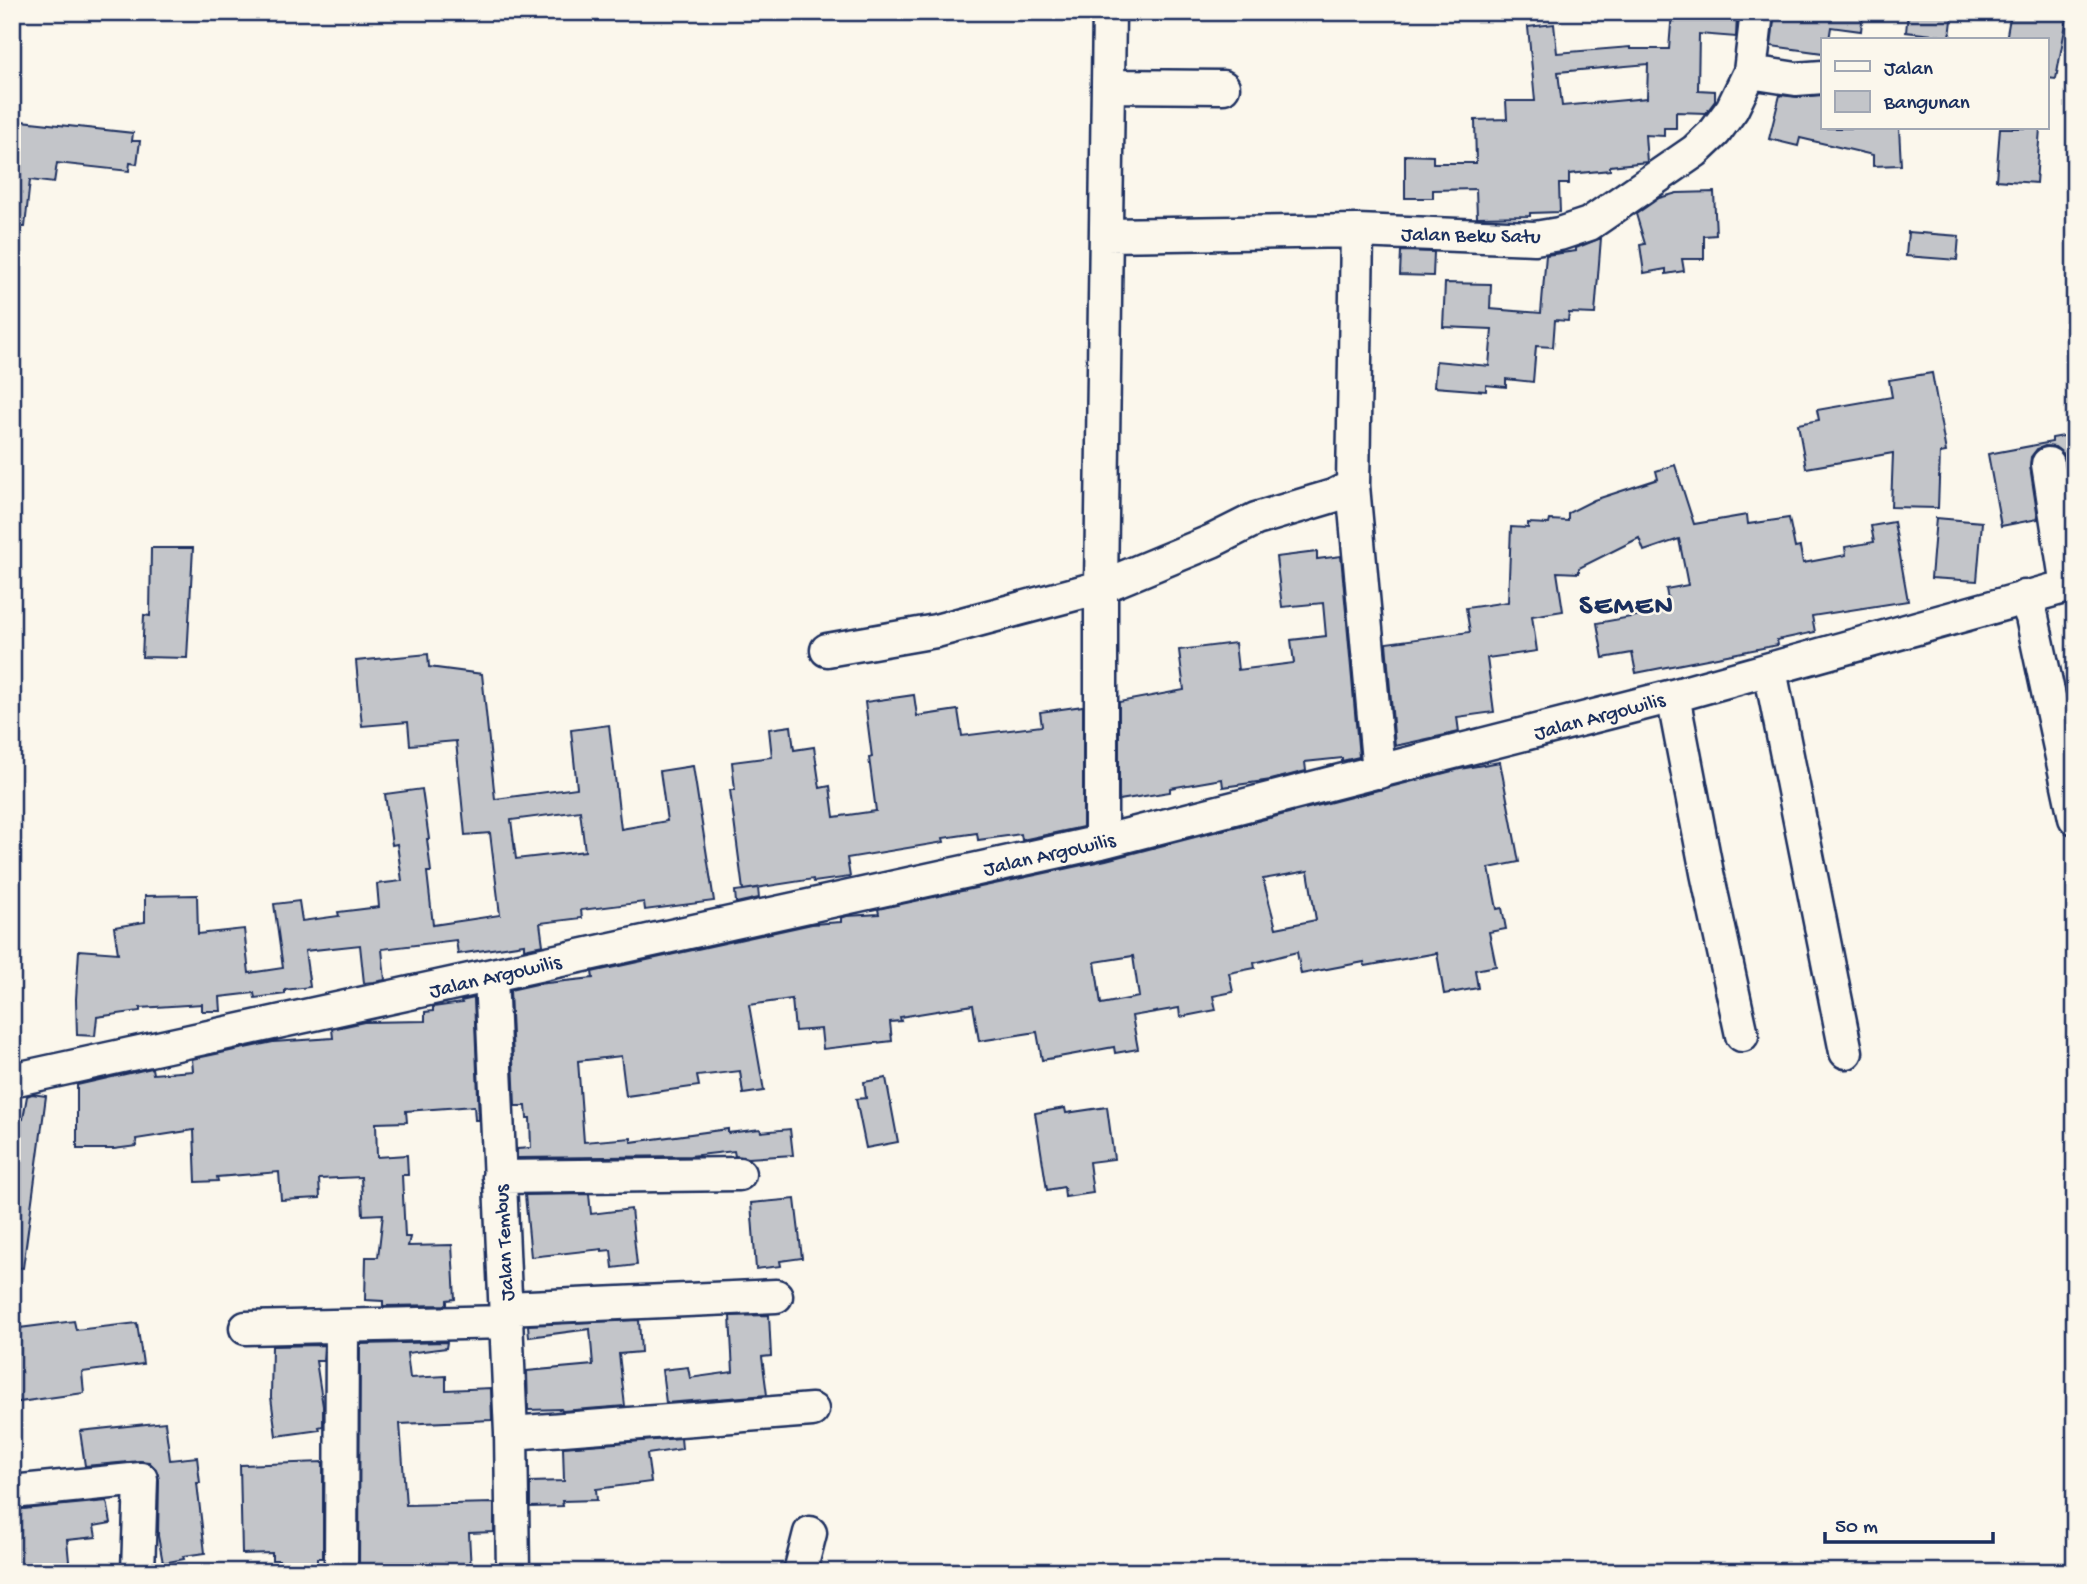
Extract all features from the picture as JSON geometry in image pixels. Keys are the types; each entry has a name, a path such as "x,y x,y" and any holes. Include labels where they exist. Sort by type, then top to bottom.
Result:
{"street":[{"path":"1101,842 1101,587 1109,12"},
{"name":"Jalan Beku Satu","path":"1107,234 1357,231 1535,238 1590,224 1695,151 1715,132 1732,108 1750,72 1757,12"},
{"path":"1750,72 1796,79 1821,77"},
{"path":"1109,86 1223,88"},
{"path":"1357,231 1353,486 1379,772"},
{"path":"2048,464 2071,585"},
{"path":"827,650 936,631 1101,587 1212,541 1256,519 1334,496 1353,486"},
{"name":"Jalan Argowilis","path":"12,1080 1101,842 1672,696 2071,585"},
{"path":"2024,597 2032,617 2075,818"},
{"path":"1770,670 1846,1052"},
{"path":"1672,696 1742,1035"},
{"name":"Jalan Tembus","path":"491,976 512,1433 513,1572"},
{"path":"499,1177 738,1174"},
{"path":"246,1328 342,1327 776,1296"},
{"path":"341,1572 342,1327"},
{"path":"512,1433 812,1410"},
{"path":"12,1492 141,1479 138,1572"},
{"path":"800,1572 810,1532"}],"building":[{"path":"1672,12 1737,15 1736,37 1699,34 1698,90 1715,91 1715,101 1706,113 1676,112 1676,128 1664,128 1664,136 1645,135 1647,162 1610,166 1610,170 1569,174 1569,184 1559,184 1560,212 1530,213 1530,216 1477,217 1476,189 1433,190 1433,198 1405,198 1405,155 1433,156 1433,163 1476,163 1475,120 1507,119 1506,101 1535,101 1528,27 1554,24 1557,53 1630,47 1669,49","holes":["1648,64 1647,98 1562,106 1558,72"]},
{"path":"1775,12 1863,12 1861,31 1831,27 1829,38 1821,38 1821,53 1771,46"},
{"path":"1908,12 1953,12 1950,37 1906,32"},
{"path":"2011,12 2068,12 2056,79 2048,78 2048,38 2006,38"},
{"path":"1780,95 1821,95 1821,130 1899,130 1901,165 1873,166 1873,155 1800,138 1798,146 1769,139"},
{"path":"12,120 133,133 132,141 140,141 137,164 130,163 129,171 57,163 54,183 30,180 25,227 12,227"},
{"path":"2000,130 2040,130 2036,183 1996,180"},
{"path":"1714,192 1716,235 1704,236 1704,259 1682,259 1684,271 1666,274 1666,269 1644,273 1640,245 1645,244 1636,214 1659,198 1677,193"},
{"path":"1908,232 1959,236 1957,260 1906,256"},
{"path":"1601,238 1595,314 1569,313 1568,321 1555,320 1553,347 1536,346 1533,382 1506,379 1506,387 1486,385 1486,391 1434,387 1436,361 1489,366 1492,329 1443,327 1445,283 1491,284 1490,309 1541,313 1546,255 1576,251 1576,248"},
{"path":"1401,251 1434,252 1433,276 1400,275"},
{"path":"1932,373 1946,452 1940,453 1938,508 1891,507 1893,453 1806,468 1798,424 1819,420 1817,410 1892,397 1889,380"},
{"path":"2075,434 2075,513 2063,453 2055,447 2045,446 2037,449 2031,457 2030,466 2038,519 2001,526 1988,454 2052,442 2052,438"},
{"path":"1675,465 1694,524 1747,515 1748,524 1789,518 1795,548 1800,547 1803,563 1846,555 1845,547 1874,542 1871,526 1894,522 1908,601 1812,616 1815,632 1777,640 1778,645 1636,673 1632,653 1603,658 1597,623 1670,610 1666,589 1688,585 1679,539 1644,551 1639,538 1579,568 1579,573 1557,572 1563,611 1532,616 1537,651 1487,658 1494,712 1457,717 1459,732 1395,746 1386,643 1470,632 1466,608 1508,602 1511,527 1528,528 1528,523 1549,524 1550,520 1568,521 1568,513 1594,500 1658,479 1656,471"},
{"path":"1936,518 1982,522 1977,581 1931,578"},
{"path":"151,548 193,548 187,658 142,657 144,615 150,616"},
{"path":"1317,552 1317,559 1341,556 1359,757 1342,761 1342,758 1305,762 1306,771 1271,780 1223,787 1222,779 1170,788 1170,792 1119,800 1119,702 1184,690 1179,650 1235,643 1238,670 1294,663 1291,640 1326,636 1323,603 1282,607 1276,557"},
{"path":"428,654 429,667 482,674 495,799 577,788 571,730 609,725 621,829 667,821 660,771 693,766 714,901 645,910 644,902 581,910 582,918 540,923 543,945 524,949 524,944 458,954 456,940 382,949 385,980 374,982 364,983 360,945 305,951 310,987 255,998 254,993 220,997 221,1011 202,1011 202,1004 140,1008 140,1011 97,1017 95,1036 77,1035 79,950 118,953 114,927 145,922 145,896 197,895 198,934 244,929 249,973 283,968 274,904 299,901 302,921 339,916 338,912 379,907 377,884 402,881 397,844 392,845 385,794 422,789 429,839 431,872 427,872 433,925 500,915 490,833 465,835 456,741 410,745 408,722 362,726 356,661","holes":["580,811 585,851 516,859 511,820"]},
{"path":"914,695 917,716 958,710 962,736 1042,726 1040,712 1083,706 1083,827 1022,840 1021,834 978,840 977,833 943,838 944,842 847,858 850,877 814,882 813,879 743,890 730,790 735,790 732,762 772,757 769,729 791,726 794,750 814,747 820,788 830,786 834,817 876,811 865,702"},
{"path":"1500,762 1519,862 1489,868 1497,909 1502,908 1506,929 1489,932 1496,966 1475,970 1478,988 1444,994 1437,953 1365,966 1364,962 1301,974 1297,952 1254,963 1255,968 1229,973 1233,992 1213,996 1216,1010 1180,1017 1179,1008 1132,1016 1138,1049 1115,1053 1114,1047 1042,1060 1037,1032 979,1041 973,1005 900,1017 901,1021 890,1022 892,1041 823,1049 821,1029 795,1031 792,999 749,1005 764,1091 743,1094 740,1071 697,1076 699,1086 626,1096 621,1056 578,1061 584,1142 631,1138 631,1142 728,1129 728,1133 790,1129 793,1155 748,1158 735,1156 734,1151 690,1156 517,1158 517,1149 531,1148 530,1118 527,1118 526,1106 515,1106 510,990 593,978 592,972 812,924 841,922 841,918 847,916 879,914 878,909 1106,860 1460,769","holes":["1308,871 1316,920 1276,928 1263,879","1133,956 1139,997 1101,1004 1095,962"]},
{"path":"758,888 759,898 736,903 735,891"},
{"path":"474,998 479,1120 475,1120 474,1106 406,1111 407,1122 376,1123 377,1157 407,1155 408,1175 402,1175 405,1237 410,1237 408,1246 452,1245 455,1299 447,1300 447,1305 383,1306 383,1301 365,1300 366,1257 378,1257 383,1214 363,1215 361,1177 319,1179 320,1198 281,1200 279,1172 217,1177 218,1181 196,1182 194,1130 136,1139 137,1146 77,1149 77,1085 152,1068 153,1074 193,1071 192,1059 273,1042 333,1038 332,1029 364,1022 425,1021 425,1012 433,1011 433,1007 462,1003 461,1001"},
{"path":"886,1078 898,1142 866,1148 856,1099 866,1098 864,1082"},
{"path":"27,1096 46,1096 23,1268 12,1267 12,1117 23,1119"},
{"path":"1107,1107 1114,1159 1089,1162 1093,1193 1065,1197 1064,1187 1047,1190 1035,1113 1065,1108 1066,1113"},
{"path":"589,1194 591,1214 631,1209 637,1265 613,1268 611,1250 602,1249 531,1257 525,1195"},
{"path":"795,1199 802,1258 780,1261 781,1266 756,1269 751,1203"},
{"path":"769,1315 771,1356 762,1357 767,1395 666,1403 662,1370 688,1367 690,1378 733,1372 730,1316"},
{"path":"639,1320 641,1352 619,1354 625,1406 562,1411 528,1410 527,1371 593,1365 590,1329 529,1337 528,1325"},
{"path":"74,1321 76,1330 137,1323 143,1364 82,1372 84,1393 12,1403 12,1329"},
{"path":"447,1342 446,1348 407,1353 410,1378 446,1376 446,1390 491,1388 492,1420 400,1424 406,1505 494,1503 494,1532 469,1533 471,1571 359,1572 360,1344"},
{"path":"324,1345 323,1361 316,1361 323,1406 323,1426 319,1427 320,1430 276,1436 271,1397 272,1346"},
{"path":"165,1422 170,1460 197,1457 200,1483 197,1483 205,1553 183,1556 184,1559 163,1563 158,1536 159,1480 156,1469 149,1462 140,1461 85,1466 80,1431"},
{"path":"681,1438 682,1449 647,1454 651,1482 596,1489 597,1500 562,1501 563,1506 530,1507 530,1482 564,1481 563,1447"},
{"path":"323,1462 323,1558 317,1558 317,1572 279,1572 279,1560 272,1560 272,1553 242,1554 240,1465"},
{"path":"107,1501 111,1523 94,1526 96,1537 67,1540 70,1572 39,1572 38,1568 12,1571 12,1510"}],"district":[{"name":"SEMEN","path":"1627,603"}]}
